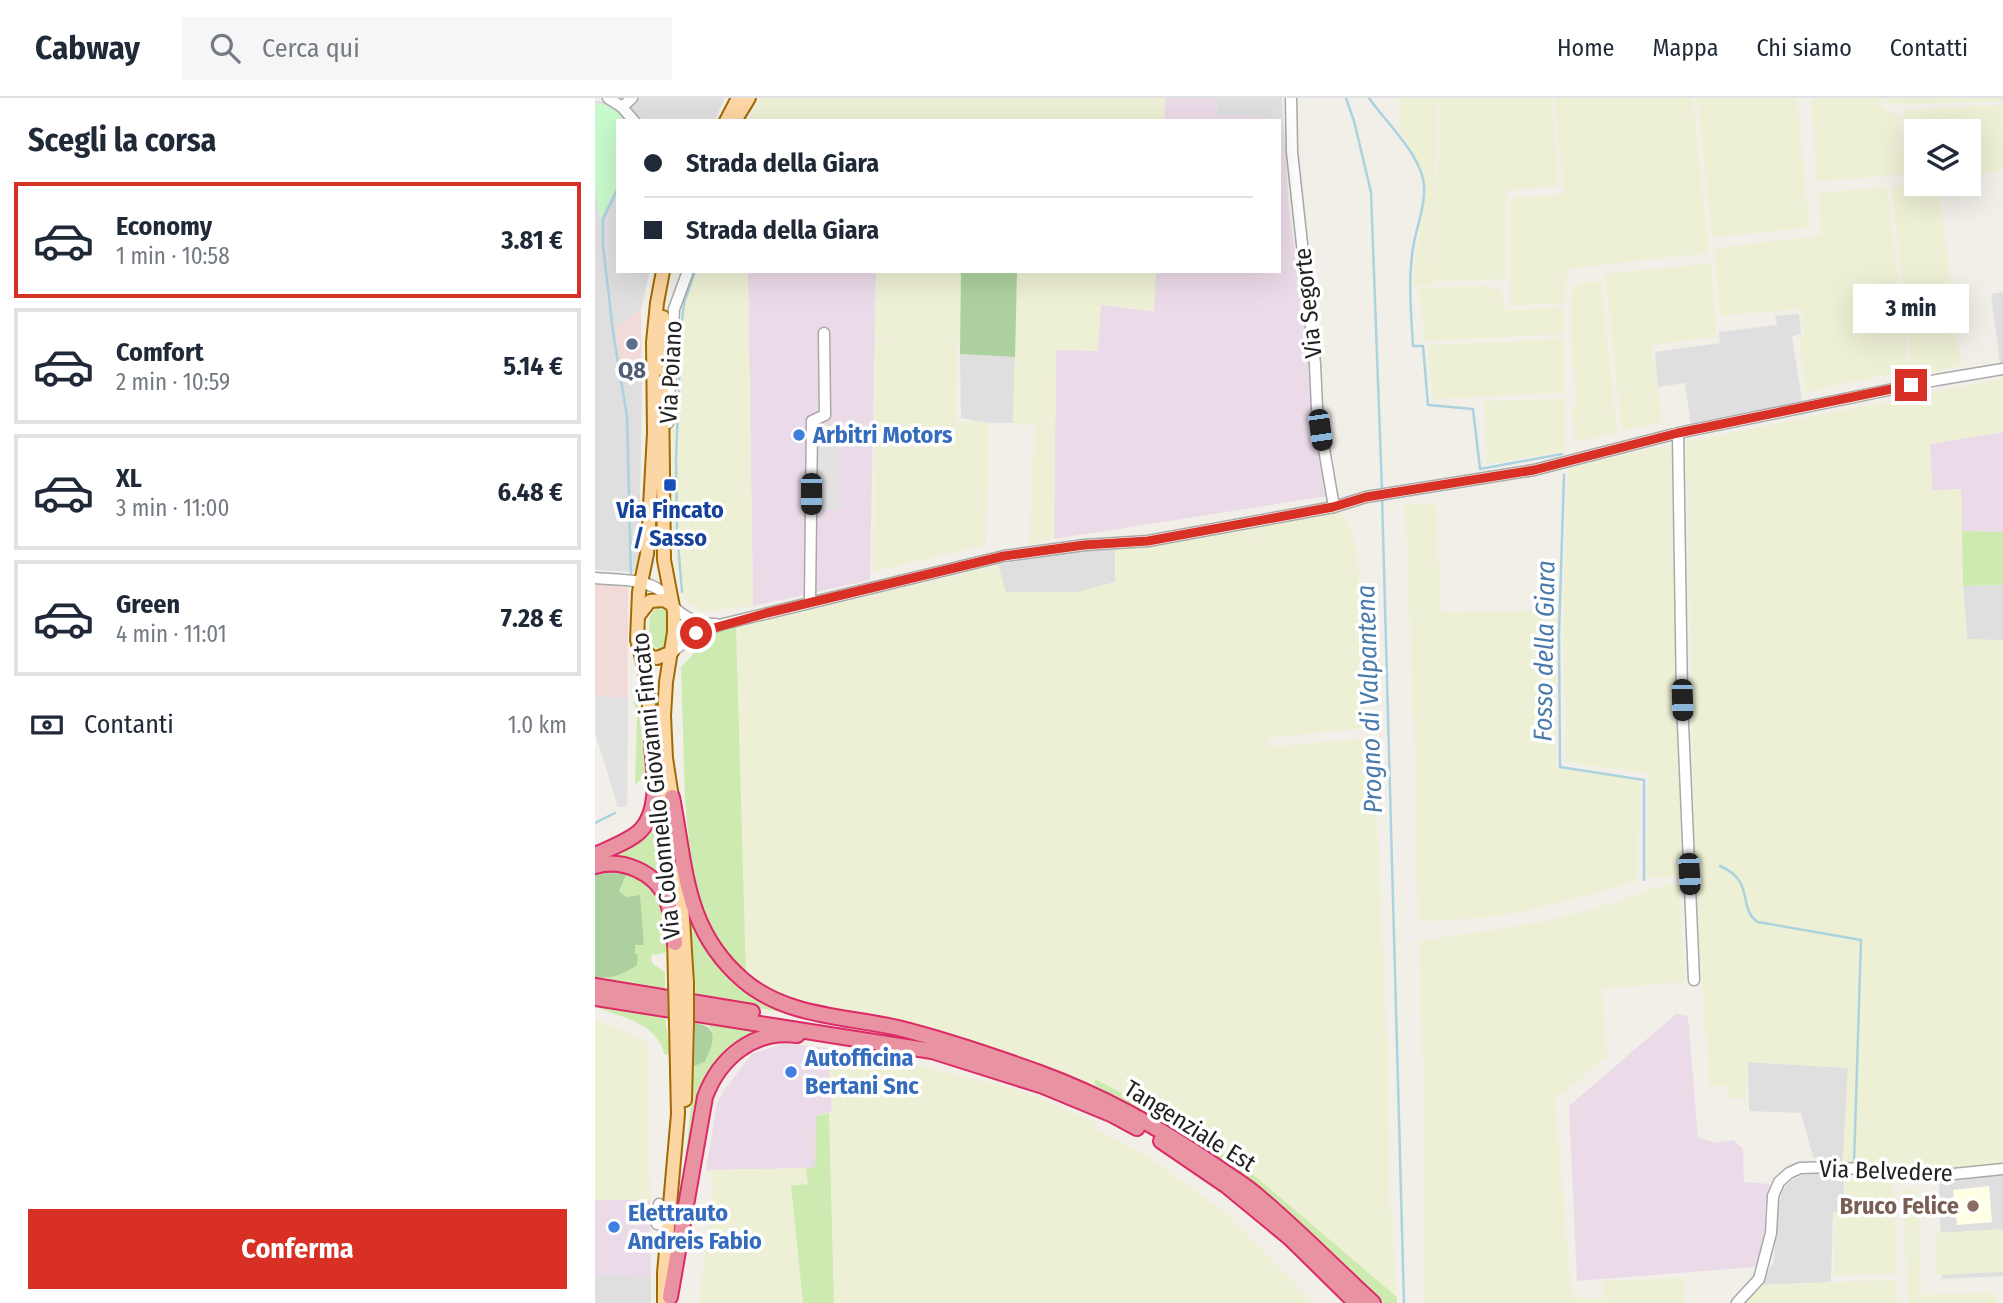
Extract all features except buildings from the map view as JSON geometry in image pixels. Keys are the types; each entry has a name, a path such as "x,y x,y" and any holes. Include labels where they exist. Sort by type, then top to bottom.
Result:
{"highway":[{"path":"595,855 641,830 650,815 655,785 653,744"},
{"path":"672,797 688,891 699,923 726,964 745,981 765,996 783,1004 823,1016 897,1028 949,1043"},
{"path":"595,866 624,865 653,880 666,897 675,943"},
{"path":"595,986 949,1043"},
{"path":"595,998 932,1051"},
{"path":"668,1301 705,1097 712,1079 736,1051 751,1042 790,1034 932,1051"},
{"name":"Tangenziale Est","path":"949,1043 1042,1074 1117,1106 1188,1147 1259,1196 1373,1303"},
{"name":"Tangenziale Est","path":"932,1051 1043,1086 1113,1115 1156,1138 1227,1186 1290,1238 1356,1303"}],"main road":[{"path":"727,119 738,98"},
{"path":"736,119 749,98"},
{"name":"Via Colonnello Giovanni Fincato","path":"664,273 666,293 661,369 664,560 674,632 664,716 666,758 684,915 678,1115 664,1273 668,1301"},
{"name":"Via Colonnello Giovanni Fincato","path":"664,273 653,342 654,433 649,535 641,582 637,640 645,670 681,982"},
{"path":"638,616 650,601 664,600 672,605"},
{"path":"637,640 651,657 672,652"},
{"name":"Via Colonnello Giovanni Fincato","path":"668,1301 687,1079 681,1024"}],"street":[{"path":"608,98 623,102 632,98"},
{"name":"Via Segorte","path":"1291,98 1292,152 1315,364 1317,408 1333,507"},
{"path":"623,102 630,119"},
{"name":"Via Poiano","path":"664,475 673,322 676,299 687,273"},
{"path":"810,602 812,421 825,415 824,334"},
{"path":"672,652 696,633 723,624 1004,556 1084,545 1148,541 1333,507 1366,497 1534,470 1678,433 2003,369"},
{"path":"1678,433 1682,700 1694,980"},
{"path":"595,578 641,582 660,590 672,605 693,621 723,624"},
{"name":"Via Belvedere","path":"1737,1303 1759,1279 1771,1233 1773,1196 1779,1182 1790,1173 1800,1168 1818,1167 1923,1176 2003,1169"},
{"path":"659,1204 657,1224 669,1222"}],"shaded area":[{"path":"622,98 725,98 715,119 640,119"},
{"path":"760,98 1165,98 1164,119 749,119"},
{"path":"1165,98 1217,98 1216,115 1259,116 1260,119 1164,119"},
{"path":"1217,98 1282,98 1285,150 1281,150 1281,119 1216,115"},
{"path":"1400,98 1437,98 1437,159 1434,160 1435,285 1413,286 1425,183 1421,167 1400,133"},
{"path":"1439,98 1551,98 1559,186 1507,191 1506,279 1436,281"},
{"path":"1554,98 1693,98 1709,253 1567,269 1566,303 1510,306 1511,198 1564,195"},
{"path":"1697,98 1797,98 1809,227 1712,238"},
{"path":"1812,98 1882,98 1882,108 1901,116 1904,174 1816,182"},
{"path":"1888,98 2003,98 2003,101 1888,105"},
{"path":"595,101 618,109 626,119 616,119 616,273 650,273 641,309 616,328 618,374 642,381 639,567 633,572 595,570"},
{"path":"2003,105 2003,171 1981,173 1981,119 1904,119 1904,110"},
{"path":"1281,150 1285,150 1289,209 1328,496 1054,539 1056,350 1101,305 1153,311 1156,273 1281,273"},
{"path":"1904,184 1904,196 1940,196 1961,366 1913,375 1891,186"},
{"path":"1887,186 1909,370 1806,392 1799,338 1803,337 1801,309 1720,316 1714,248 1821,236 1818,194"},
{"path":"1711,263 1717,337 1652,345 1662,423 1622,431 1605,274"},
{"path":"691,273 748,273 753,606 704,612 686,602 676,569 671,408 680,315"},
{"path":"748,273 876,273 870,580 753,606"},
{"path":"876,273 961,273 962,339 958,339 955,421 988,422 986,545 873,572 875,341 901,340 875,339"},
{"path":"1017,273 1156,273 1154,311 1101,305 1098,351 1056,350 1054,539 1029,544 1035,424 1013,423"},
{"path":"1601,281 1617,433 1574,442 1573,407 1576,407 1571,330 1572,285"},
{"path":"1488,286 1489,290 1501,289 1504,310 1563,307 1564,334 1425,341 1419,288"},
{"path":"2003,292 2003,363 2000,364 1991,294"},
{"path":"641,309 642,381 618,374 616,328"},
{"path":"1799,314 1801,334 1792,336 1802,401 1691,426 1685,383 1658,387 1655,352 1720,343 1719,332 1777,325 1775,316"},
{"path":"1564,339 1564,393 1433,399 1427,345"},
{"path":"960,354 1015,357 1013,423 988,423 961,418"},
{"path":"2003,378 2003,432 1930,444 1932,491 1961,489 1967,639 2003,640 2003,1165 1944,1171 1843,1161 1848,1068 1748,1062 1746,1097 1729,1099 1727,1085 1710,1086 1693,880 1695,869 1686,442"},
{"path":"1565,399 1565,451 1487,464 1484,401"},
{"path":"839,424 840,509 818,510 817,426"},
{"path":"2003,432 2003,532 1962,531 1961,489 1932,491 1930,444"},
{"path":"1676,444 1681,876 1646,878 1649,774 1566,762 1563,607 1568,467"},
{"path":"1436,503 1441,612 1558,611 1556,768 1640,780 1637,882 1515,913 1418,922 1405,504"},
{"path":"1339,511 1353,533 1358,558 1366,728 1268,738 1268,747 1373,738 1387,1040 1389,1186 1397,1297 1248,1170 1164,1116 1096,1080 1095,1093 851,1013 794,1001 746,975 736,625 998,565 1006,592 1078,592 1115,582 1115,543 1257,523 1260,569 1259,526"},
{"path":"1115,543 1115,582 1078,592 1005,592 998,565"},
{"path":"595,582 628,588 627,807 618,807 595,732"},
{"path":"2003,585 2003,640 1967,640 1963,586"},
{"path":"595,695 628,698 627,807 618,807 595,732"},
{"path":"1679,884 1685,982 1602,989 1607,1056 1555,1100 1571,1289 1578,1298 1597,1300 1603,1299 1602,1281 1685,1278 1684,1303 1424,1303 1424,1108 1419,941 1535,923 1600,907 1664,885"},
{"path":"1676,1014 1688,1016 1698,1137 1715,1143 1733,1140 1743,1149 1744,1182 1770,1184 1765,1208 1765,1239 1755,1267 1577,1281 1569,1106"},
{"path":"595,1019 647,1042 650,1200 595,1200"},
{"path":"784,1043 828,1048 832,1111 816,1116 815,1168 706,1170 717,1103 725,1089 752,1054"},
{"path":"828,1048 902,1061 1020,1090 1095,1122 1096,1129 1146,1155 1230,1216 1313,1303 834,1303 829,1113 832,1111"},
{"path":"1748,1062 1848,1068 1843,1161 1818,1160 1813,1157 1801,1113 1749,1111"},
{"path":"806,1168 808,1184 791,1186 803,1303 699,1303 714,1182 706,1170"},
{"path":"1844,1172 1843,1212 1833,1212 1831,1282 1761,1285 1774,1261 1777,1209 1783,1189 1790,1181 1802,1175"},
{"path":"2003,1175 2003,1276 1942,1279 1939,1182"},
{"path":"1845,1179 1894,1183 1897,1274 1834,1275 1834,1213 1844,1213"},
{"name":"Bruco Felice","path":"1989,1186 1992,1222 1957,1225 1953,1190"},
{"path":"1917,1189 1922,1295 1996,1292 1997,1303 1908,1303 1902,1191"},
{"path":"595,1200 650,1200 651,1277 595,1275"},
{"path":"2003,1229 2003,1272 1935,1275 1935,1233"},
{"path":"595,1275 651,1277 651,1303 595,1303"},
{"path":"1896,1280 1898,1303 1745,1303 1761,1285"}],"green space":[{"path":"595,103 612,108 622,119 616,119 616,189 600,220 595,186"},
{"path":"961,273 1017,273 1015,357 960,354"},
{"path":"1962,531 2003,532 2003,585 1963,586"},
{"path":"659,608 666,611 669,629 665,648 659,650 650,644 649,628 652,614"},
{"path":"736,625 746,975 718,941 693,884 685,800 681,667 710,636"},
{"path":"637,700 643,742 648,754 648,773 635,785 637,712 633,701"},
{"path":"658,809 670,890 602,858"},
{"path":"612,870 642,880 652,887 658,896 665,918 669,948 665,953 651,955 652,963 665,972 665,994 595,980 595,977 606,979 635,954 635,945 644,944 639,895 627,897 619,891 625,875 595,875"},
{"path":"595,875 626,875 619,891 627,897 640,895 644,945 635,945 637,965 622,974 601,978 595,977"},
{"path":"690,910 711,953 797,1015 696,997"},
{"path":"595,1003 665,1018 670,1051 667,1055 664,1054 660,1043 646,1028 595,1007"},
{"path":"695,1023 709,1028 713,1037 705,1062 694,1066"},
{"path":"707,1024 774,1033 721,1063 682,1204 694,1066 705,1062 712,1030"},
{"path":"1095,1079 1164,1116 1248,1170 1397,1297 1397,1303 1375,1303 1323,1250 1095,1093"},
{"path":"829,1113 834,1303 803,1303 791,1186 808,1184 806,1168 815,1167 816,1116"}],"waterway":[{"name":"Progno di Valpantena","path":"1346,98 1371,192 1382,490"},
{"name":"Fosso della Giara","path":"1369,98 1407,147 1420,168 1423,179 1423,205 1411,260 1410,297 1413,346 1423,346 1428,405 1473,409 1480,469 1562,454"},
{"path":"616,192 603,219 603,245 613,332 627,416 631,575"},
{"path":"682,592 677,531 676,459 681,330 684,303 694,273"},
{"name":"Fosso della Giara","path":"1564,475 1559,634 1560,767 1644,780 1644,880"},
{"name":"Progno di Valpantena","path":"1382,496 1404,1303"},
{"path":"595,823 615,813"},
{"name":"Fosso della Giara","path":"1720,866 1738,879 1748,910 1758,922 1861,940 1854,1163"}],"place":[{"name":"Q8","path":"632,344"},
{"name":"Arbitri Motors","path":"799,435"},
{"name":"Via Fincato / Sasso","path":"670,485"},
{"name":"Autofficina Bertani Snc","path":"791,1072"},
{"name":"Bruco Felice","path":"1973,1206"},
{"name":"Elettrauto Andreis Fabio","path":"614,1227"}],"route":[{"path":"696,633 723,624 1004,556 1084,545 1148,541 1333,507 1366,497 1534,470 1678,433 1911,385"}]}
